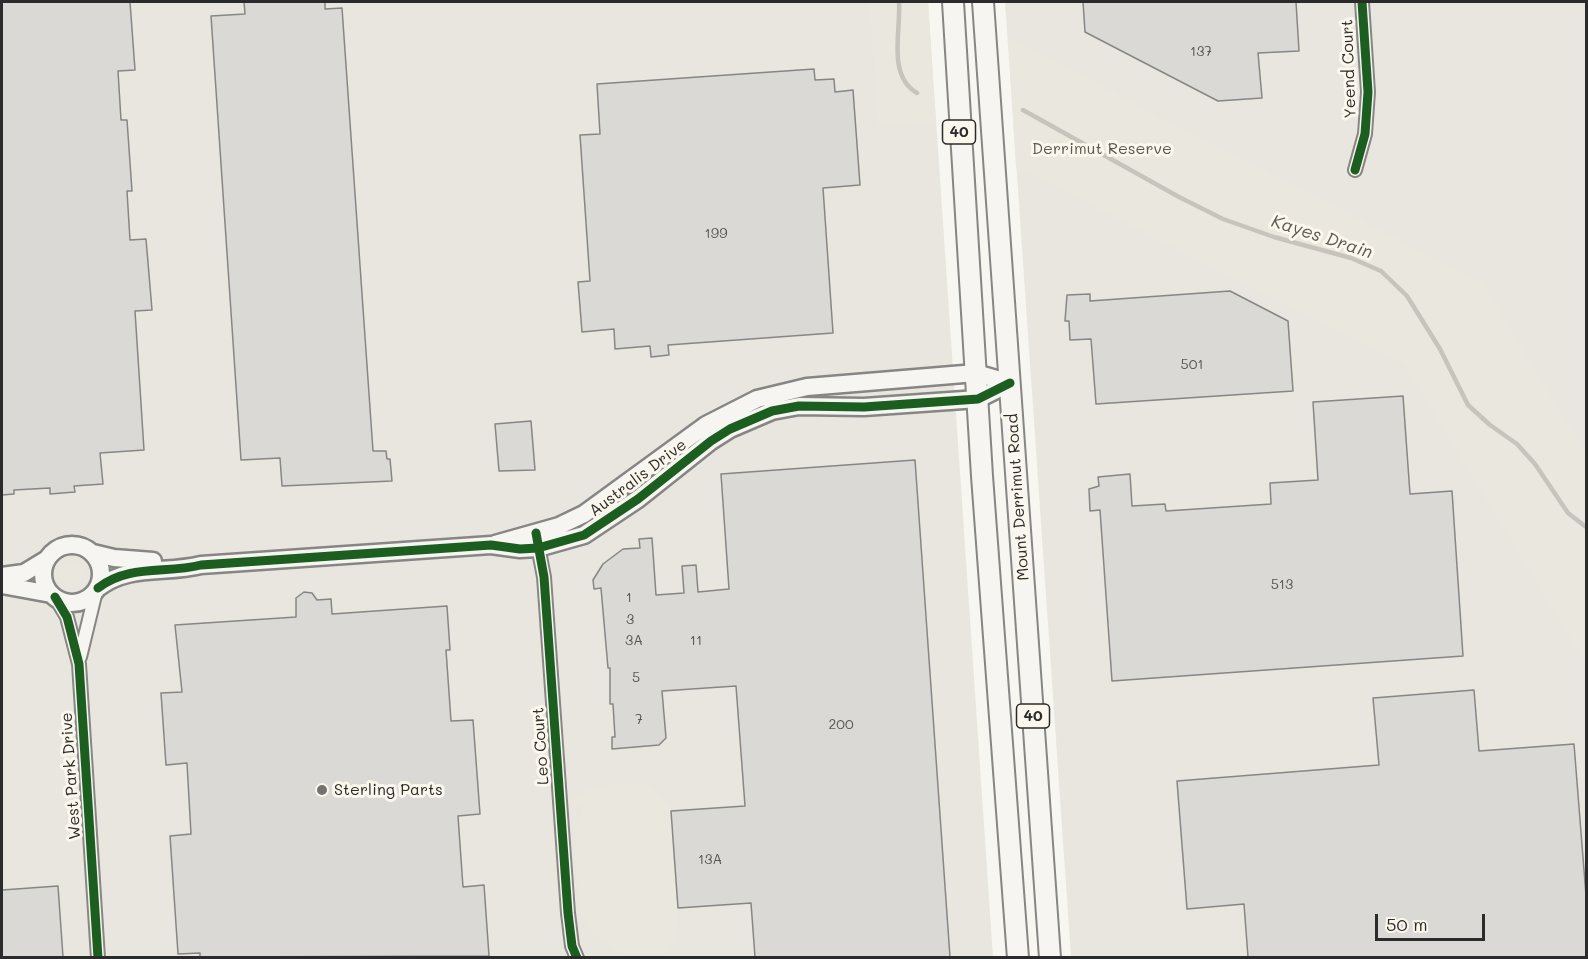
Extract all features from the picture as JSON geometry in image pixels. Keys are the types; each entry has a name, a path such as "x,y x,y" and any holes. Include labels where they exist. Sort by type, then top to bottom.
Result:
{"main road":[{"name":"Mount Derrimut Road","path":"953,2 976,373 1018,957"},
{"name":"Mount Derrimut Road","path":"983,2 1050,957"}],"street":[{"name":"Yeend Court","path":"1355,170 1365,134 1368,92 1362,2"},
{"path":"976,373 1010,383"},
{"name":"Australis Drive","path":"537,540 584,514 706,425 757,399 807,387 976,373"},
{"path":"978,399 1010,383"},
{"name":"Australis Drive","path":"97,590 116,576 133,572 537,540 569,541 597,528 711,441 730,429 765,414 800,406 864,407 978,399"},
{"name":"Leo Court","path":"537,540 544,588 568,914 572,946 577,957"},
{"path":"2,576 24,573 47,559 60,547 68,544 77,545 93,553 101,573 97,590 80,602 67,602 53,596 2,585"},
{"name":"Australis Drive","path":"93,553 123,560 185,561 201,565"},
{"path":"47,559 43,578 53,596"},
{"name":"West Park Drive","path":"79,664 97,590"},
{"name":"West Park Drive","path":"53,596 68,617 79,664 98,957"}],"shaded area":[{"path":"2,2 928,2 993,957 2,958"},
{"path":"1005,2 1586,2 1586,957 1071,957"}],"green space":[{"path":"869,2 928,2 936,122 878,126"},
{"name":"Derrimut Reserve","path":"1008,38 1483,283 1586,453 1586,665 1405,366 1016,167"},
{"path":"66,561 76,561 83,568 83,578 76,585 66,585 59,578 59,568"},
{"path":"645,783 670,808 679,933 661,957 623,957 593,934 586,924 577,882 575,824 583,820 582,806 573,803 573,798 592,787"}],"building":[{"path":"2,2 130,2 135,70 118,71 121,120 127,120 132,191 127,191 130,240 146,239 152,310 135,311 144,450 100,453 103,484 74,486 75,492 50,494 50,488 14,490 14,494 2,495"},
{"path":"244,2 325,2 325,9 342,8 373,451 386,451 387,459 390,459 392,481 282,486 280,458 241,460 211,16 245,14"},
{"path":"1083,2 1296,2 1299,51 1258,53 1262,98 1218,101 1085,32"},
{"path":"814,69 815,80 834,79 835,92 853,90 860,185 823,188 833,333 668,345 669,355 651,357 650,346 615,349 614,329 582,332 578,282 590,281 580,135 600,134 597,84"},
{"path":"1230,291 1288,321 1293,391 1096,404 1091,339 1070,340 1069,321 1065,321 1067,295 1090,294 1090,301"},
{"path":"1403,396 1410,494 1452,491 1463,656 1112,681 1100,510 1090,511 1089,489 1099,486 1098,477 1130,474 1132,506 1165,504 1166,511 1271,504 1270,483 1318,480 1313,402"},
{"path":"531,421 535,470 499,471 495,424"},
{"path":"915,460 950,957 755,957 751,903 678,908 671,811 745,806 736,686 662,691 666,738 659,745 612,749 612,737 615,737 613,704 610,704 610,668 608,668 601,588 594,589 593,580 603,564 623,549 640,548 639,539 652,538 656,595 684,593 682,566 696,565 698,592 729,589 721,474"},
{"name":"Sterling Parts","path":"304,592 312,593 317,600 331,599 332,614 447,606 450,650 446,650 451,721 473,720 480,814 458,816 463,887 484,885 489,956 200,957 200,953 178,954 170,836 191,834 187,763 166,765 161,693 182,692 175,625 296,617 296,598"},
{"path":"1474,690 1479,751 1574,744 1587,908 1587,957 1248,957 1244,904 1187,909 1177,781 1379,765 1373,698"},
{"path":"58,886 63,957 2,957 2,890"}],"waterway":[{"name":"Kayes Drain","path":"899,2 899,64 902,76 917,93"},
{"name":"Kayes Drain","path":"1023,110 1223,219 1274,237 1351,258 1381,271 1407,296 1440,349 1468,405 1490,425 1517,444 1535,464 1568,513 1586,527"}],"cycle path":[{"path":"1355,170 1365,134 1368,92 1362,2"},
{"path":"98,588 110,580 135,573 201,565 491,545 520,549 538,548 584,535 638,499 711,441 730,429 772,411 799,406 864,407 978,399 1010,383"},
{"path":"536,533 544,577 568,913 572,946 577,958"},
{"path":"55,597 67,617 79,664 98,958"}],"place":[{"name":"Sterling Parts","path":"322,790"}]}
